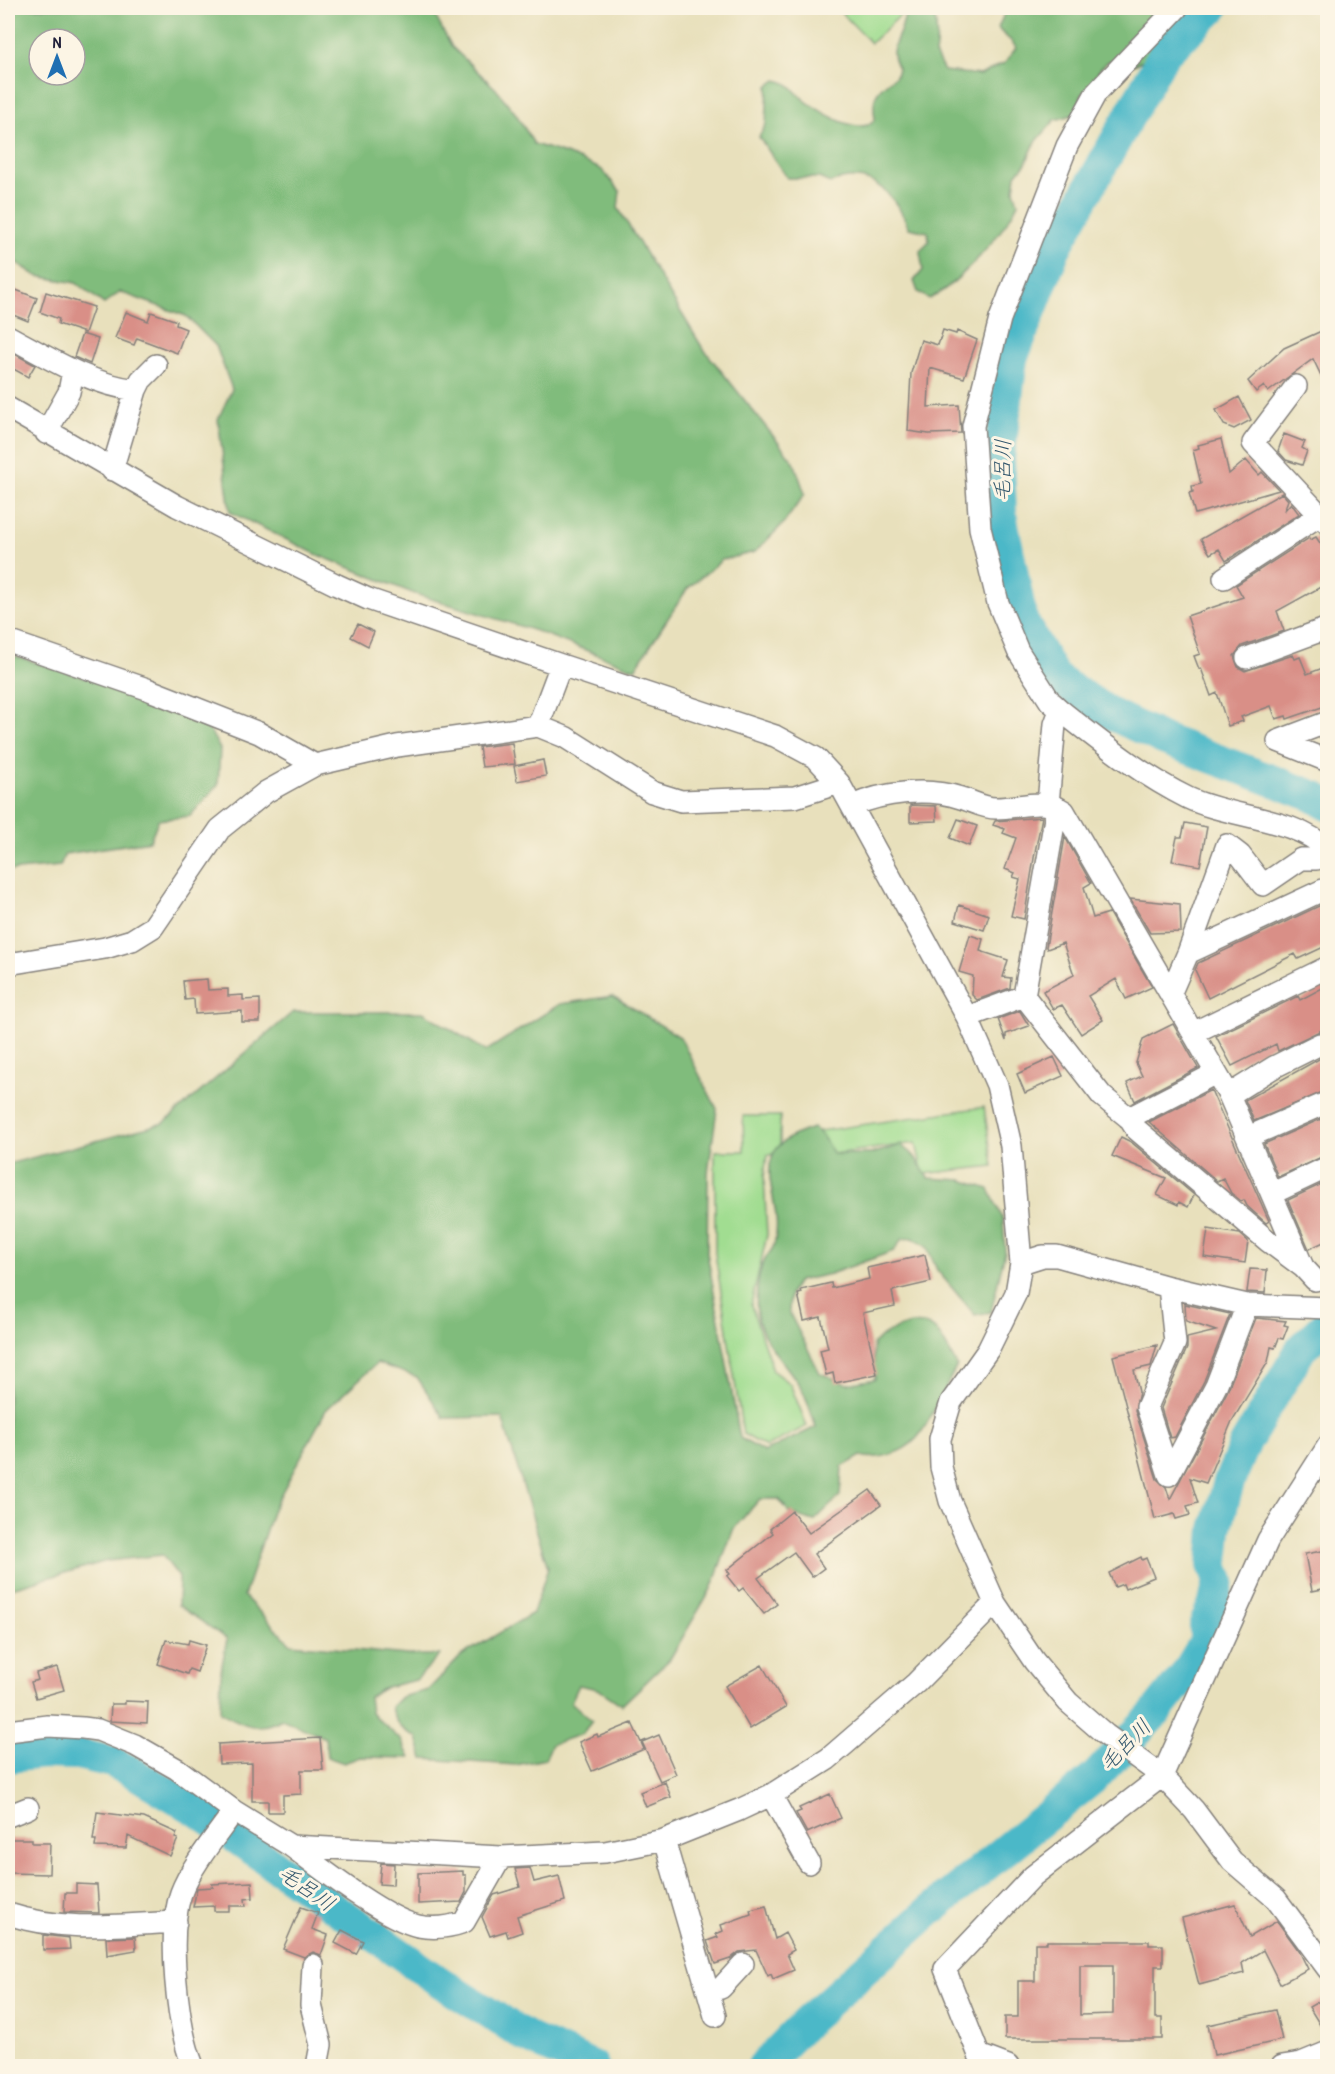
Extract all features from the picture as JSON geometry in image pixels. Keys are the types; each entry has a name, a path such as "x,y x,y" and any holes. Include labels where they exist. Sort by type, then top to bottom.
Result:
{"street":[{"path":"1171,992 1188,953 1227,845 1240,855 1263,885 1301,859 1316,860 1325,847 1283,826 1190,799 1148,776 1060,711 1050,701 1018,651 998,603 980,528 973,426 1000,320 1066,146 1096,93 1177,8"},
{"path":"8,331 8,336 74,371 117,387 136,390"},
{"path":"112,470 136,390 141,380 156,365"},
{"path":"46,433 69,392 74,371"},
{"path":"1224,578 1324,520 1253,442 1296,387"},
{"path":"8,408 46,433 177,506 368,599 775,736 816,758 838,783 967,1017 997,1085 1011,1146 1021,1258 1016,1293 988,1350 951,1402 940,1439 941,1467 950,1501 995,1603 1034,1660 1068,1701 1106,1735 1157,1773 1194,1810 1232,1861 1276,1899 1328,1969"},
{"path":"1248,658 1328,628"},
{"path":"8,641 147,688 259,733 315,765"},
{"path":"538,726 561,665"},
{"path":"1060,711 1055,724 1053,805 1024,996 1101,1096 1129,1118 1136,1129 1268,1241 1315,1272"},
{"path":"1328,722 1278,741 1328,761"},
{"path":"8,964 105,948 132,940 153,927 220,829 266,792 315,765 397,746 538,726 565,737 652,792 681,801 795,797 838,783"},
{"path":"852,806 872,797 946,794 981,807 1053,805 1064,811 1195,1032 1229,1095 1273,1193 1315,1272 1314,1307 1247,1305 1169,1287 1057,1256 1021,1258"},
{"path":"1188,953 1323,890 1328,897"},
{"path":"1195,1032 1328,967"},
{"path":"967,1017 1024,996"},
{"path":"1229,1095 1274,1067 1320,1044"},
{"path":"1129,1118 1216,1073"},
{"path":"1248,1137 1328,1102"},
{"path":"1273,1193 1328,1167"},
{"path":"1169,1287 1175,1343 1147,1407 1169,1474 1216,1386 1247,1305"},
{"path":"1008,2067 980,2055 945,1969 1033,1876 1157,1773 1268,1540 1328,1446"},
{"path":"291,1846 501,1857 605,1852 664,1840 771,1795 828,1759 872,1724 995,1603"},
{"path":"8,1731 48,1726 98,1730 135,1745 177,1768 231,1815 291,1846 374,1904 417,1926 449,1927 464,1922 501,1857"},
{"path":"771,1795 809,1863"},
{"path":"8,1816 28,1808"},
{"path":"193,2067 183,2041 178,2002 176,1922 182,1890 231,1815"},
{"path":"664,1840 716,2016"},
{"path":"8,1914 36,1923 87,1927 176,1922"},
{"path":"708,1991 721,1988 743,1964"},
{"path":"313,1965 311,2005 321,2045 317,2067"},
{"path":"1282,2067 1301,2063 1328,2052"}],"green space":[{"path":"8,8 377,8 388,13 433,12 452,47 496,89 516,114 534,144 566,154 601,169 620,191 618,208 702,347 794,462 805,494 784,523 755,552 722,560 687,589 635,669 536,631 415,594 318,555 230,512 218,419 232,389 216,346 186,316 120,292 104,304 76,283 37,276 8,257"},
{"path":"837,8 908,8 871,43"},
{"path":"910,8 930,8 934,12 937,33 935,54 944,71 980,75 1005,63 1016,48 998,28 1005,12 1013,8 1188,8 1172,32 1148,57 1132,65 1109,61 1100,69 1081,96 1081,103 1076,114 1055,120 1035,143 1026,163 1016,175 1014,190 1018,203 1002,229 967,270 929,299 918,292 914,281 923,270 920,251 929,241 928,232 909,228 888,194 869,181 857,178 830,183 819,178 787,178 759,137 766,124 768,86 776,80 788,84 805,101 837,120 859,126 869,125 875,119 874,104 877,93 896,76 898,68 893,51"},
{"path":"8,654 116,687 209,729 220,749 218,785 190,816 158,820 150,841 65,854 60,866 8,871"},
{"path":"613,996 680,1037 717,1109 708,1173 707,1253 740,1438 764,1452 816,1427 803,1392 763,1333 757,1317 760,1271 774,1245 777,1227 770,1177 771,1162 776,1149 790,1137 813,1128 821,1134 834,1154 871,1154 901,1145 915,1157 928,1178 962,1180 989,1189 1003,1219 1005,1252 991,1312 975,1315 937,1270 927,1247 913,1238 902,1239 894,1251 830,1274 798,1281 790,1294 789,1312 820,1373 847,1384 875,1379 873,1343 887,1333 905,1326 923,1324 938,1333 957,1366 932,1415 911,1444 882,1457 861,1456 842,1467 840,1496 814,1521 791,1514 779,1499 760,1499 734,1528 711,1589 670,1659 622,1705 598,1689 579,1685 571,1702 592,1721 582,1734 552,1744 545,1759 516,1765 423,1759 417,1737 400,1725 391,1707 401,1697 428,1690 462,1655 533,1613 548,1568 502,1417 444,1418 417,1377 377,1363 326,1410 273,1509 244,1596 291,1644 407,1655 440,1655 416,1680 386,1687 369,1697 371,1713 401,1740 410,1758 360,1757 344,1763 327,1757 325,1738 282,1719 265,1726 250,1726 220,1712 221,1671 227,1639 178,1605 179,1577 162,1555 107,1561 8,1589 8,1164 164,1123 293,1012 423,1012 486,1051 560,1004"},
{"path":"984,1107 993,1166 923,1174 916,1143 818,1156 812,1132"},
{"path":"743,1116 780,1116 780,1154 767,1155 764,1177 767,1235 751,1305 773,1371 790,1384 807,1426 766,1447 743,1434 715,1253 715,1151 744,1151"}],"building":[{"path":"8,287 37,298 28,321 8,313"},
{"path":"46,292 94,307 85,333 58,324 59,319 40,312"},
{"path":"126,312 148,321 151,312 177,321 176,325 186,329 177,353 137,338 134,345 115,338"},
{"path":"1328,328 1328,390 1313,359 1268,392 1264,386 1256,392 1248,381 1284,348"},
{"path":"943,330 956,334 957,331 977,340 964,378 930,368 928,407 959,405 961,433 929,434 908,431 911,373 921,340 938,345"},
{"path":"82,334 98,339 90,364 74,357"},
{"path":"13,353 35,365 28,377 8,366"},
{"path":"1239,397 1251,420 1234,429 1224,425 1216,410"},
{"path":"1284,434 1305,442 1302,448 1307,451 1302,465 1286,460 1278,451"},
{"path":"1221,439 1229,474 1246,460 1259,475 1262,472 1279,490 1195,514 1189,493 1193,492 1192,486 1201,484 1193,450 1199,448 1198,445"},
{"path":"1282,493 1288,500 1284,511 1291,503 1299,514 1226,561 1219,549 1210,554 1201,539"},
{"path":"1316,537 1328,555 1328,583 1277,611 1284,631 1242,646 1234,656 1238,667 1245,671 1293,655 1295,659 1300,657 1307,674 1328,666 1328,705 1287,719 1286,716 1276,719 1271,706 1241,717 1243,721 1228,726 1217,693 1211,696 1194,656 1200,654 1187,616 1243,597 1236,585 1309,538 1310,540"},
{"path":"358,624 374,632 368,646 351,637"},
{"path":"512,743 515,764 482,767 479,747"},
{"path":"543,760 546,776 517,781 514,766"},
{"path":"910,805 936,806 937,821 910,822"},
{"path":"1042,817 1024,919 1011,916 1020,879 1013,877 1015,873 1005,869 1016,838 1003,833 1005,829 993,825 995,821"},
{"path":"958,819 977,826 969,846 950,838"},
{"path":"1185,823 1207,827 1200,866 1172,861 1177,837 1182,837"},
{"path":"1065,837 1091,883 1084,887 1093,918 1109,913 1152,987 1126,999 1116,979 1088,996 1103,1020 1081,1034 1062,1005 1053,1009 1043,991 1074,975 1063,943 1047,949 1046,947"},
{"path":"1130,899 1180,904 1181,932 1150,933"},
{"path":"959,905 989,915 984,930 955,921"},
{"path":"1319,906 1328,909 1328,945 1298,959 1295,954 1208,998 1195,970 1198,963"},
{"path":"970,935 983,939 980,951 1008,960 1003,977 1011,978 1010,988 977,1000 972,995 973,976 959,972"},
{"path":"207,979 208,990 228,989 228,996 243,995 243,1000 260,999 260,1022 242,1022 242,1011 195,1014 194,999 185,1000 183,981"},
{"path":"1328,985 1328,1027 1278,1051 1276,1044 1232,1066 1216,1036 1298,996 1300,1000"},
{"path":"1020,1011 1029,1026 1006,1034 1006,1041 998,1019"},
{"path":"1173,1024 1198,1068 1135,1101 1127,1083 1142,1076 1136,1063 1143,1039"},
{"path":"1328,1054 1328,1090 1254,1121 1245,1100"},
{"path":"1054,1057 1063,1076 1025,1093 1017,1074"},
{"path":"1211,1090 1269,1221 1266,1223 1247,1206 1244,1200 1241,1201 1231,1193 1223,1178 1217,1181 1149,1122"},
{"path":"1328,1116 1328,1154 1278,1177 1264,1144"},
{"path":"1121,1137 1131,1142 1194,1195 1188,1207 1157,1195 1166,1178 1112,1156"},
{"path":"1328,1181 1328,1240 1309,1249 1288,1200"},
{"path":"1208,1229 1240,1234 1248,1241 1245,1263 1204,1257"},
{"path":"925,1255 931,1282 892,1291 895,1306 863,1313 877,1374 835,1383 833,1373 826,1375 820,1350 828,1348 821,1317 804,1321 798,1294 802,1293 801,1290 831,1283 832,1288 869,1279 867,1268"},
{"path":"1250,1269 1267,1270 1265,1293 1247,1292"},
{"path":"1185,1304 1230,1314 1204,1381 1175,1437 1170,1438 1161,1408 1187,1348 1187,1338 1216,1331 1186,1321"},
{"path":"1256,1318 1286,1321 1284,1325 1288,1326 1283,1339 1279,1338 1275,1348 1271,1347 1268,1362 1232,1421 1206,1483 1190,1478 1198,1503 1187,1506 1190,1515 1176,1519 1174,1514 1155,1519 1113,1356 1157,1345 1151,1366 1134,1370 1139,1392 1135,1410 1157,1479 1166,1487 1170,1499 1227,1392"},
{"path":"870,1490 881,1505 814,1554 824,1568 812,1577 794,1552 758,1578 777,1604 764,1614 743,1588 739,1591 727,1576 730,1574 727,1570 773,1533 770,1529 792,1511 809,1533"},
{"path":"1328,1550 1328,1588 1312,1591 1305,1554"},
{"path":"1141,1557 1142,1560 1146,1558 1154,1577 1125,1589 1123,1584 1115,1587 1109,1573"},
{"path":"166,1640 188,1644 189,1640 206,1645 197,1672 189,1669 187,1674 158,1664"},
{"path":"762,1665 786,1707 750,1729 725,1686"},
{"path":"57,1667 64,1690 36,1698 31,1682 38,1680 36,1673"},
{"path":"125,1701 148,1702 147,1723 110,1721 111,1704 125,1704"},
{"path":"632,1723 644,1749 592,1771 579,1742"},
{"path":"659,1735 676,1774 660,1781 642,1742"},
{"path":"320,1738 323,1770 301,1770 301,1794 283,1795 283,1812 268,1812 268,1801 252,1801 252,1763 219,1764 218,1744"},
{"path":"665,1782 671,1797 646,1807 640,1792"},
{"path":"830,1794 841,1818 807,1833 796,1813 801,1811 799,1808"},
{"path":"97,1812 144,1818 177,1833 175,1838 178,1839 170,1856 128,1836 126,1848 95,1847 96,1840 93,1840"},
{"path":"8,1839 32,1839 32,1843 50,1843 49,1874 8,1873"},
{"path":"381,1863 394,1864 393,1885 379,1884"},
{"path":"530,1868 534,1882 559,1876 565,1901 517,1916 522,1932 508,1937 506,1931 490,1936 482,1917 494,1895 520,1887 515,1869"},
{"path":"463,1871 463,1875 466,1875 466,1892 461,1902 418,1904 418,1873"},
{"path":"252,1882 253,1898 245,1899 246,1906 229,1906 229,1911 214,1911 214,1906 193,1907 197,1888 213,1887 212,1884"},
{"path":"76,1884 97,1885 99,1913 64,1912 65,1893 76,1893"},
{"path":"1235,1904 1250,1937 1277,1921 1299,1951 1308,1969 1280,1984 1263,1950 1242,1963 1244,1973 1199,1985 1182,1918"},
{"path":"766,1906 775,1939 785,1933 794,1950 787,1954 794,1970 773,1979 771,1974 768,1976 756,1950 739,1952 730,1959 715,1964 707,1941 718,1937 716,1934 723,1931 721,1925 751,1914 750,1910"},
{"path":"301,1907 318,1913 312,1929 328,1935 321,1955 313,1952 304,1957 283,1949"},
{"path":"342,1930 363,1941 356,1954 335,1943"},
{"path":"43,1935 69,1938 70,1949 43,1950"},
{"path":"135,1937 136,1950 107,1955 106,1938"},
{"path":"1047,1941 1149,1941 1149,1945 1163,1945 1163,1966 1155,1966 1155,2018 1162,2018 1162,2039 1005,2039 1005,2017 1018,2017 1018,1981 1035,1981 1035,1943 1047,1943","holes":["1080,1965 1113,1965 1113,2014 1080,2015"]},
{"path":"1328,1996 1328,2038 1309,2007"},
{"path":"1275,2010 1282,2040 1214,2055 1208,2025"}],"waterway":[{"name":"毛呂川","path":"1213,8 1164,54 1055,249 1012,359 999,458 1001,515 1022,620 1055,678 1113,715 1163,739 1313,796 1328,805"},
{"name":"毛呂川","path":"763,2066 806,2022 930,1911 1095,1777 1154,1714 1185,1675 1205,1642 1205,1624 1214,1603 1219,1581 1213,1565 1216,1529 1229,1482 1245,1444 1301,1349 1328,1323"},
{"name":"毛呂川","path":"8,1757 43,1753 77,1754 112,1762 136,1774 196,1810 440,1982 530,2039 593,2066"}]}
